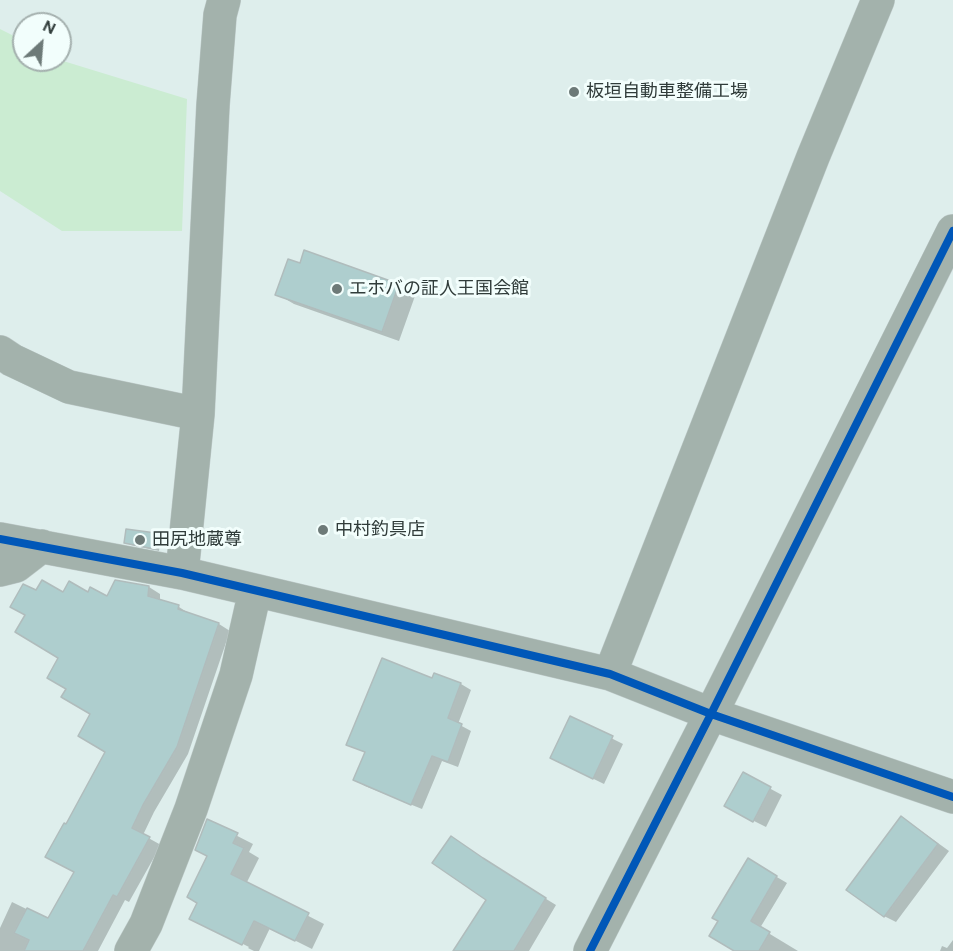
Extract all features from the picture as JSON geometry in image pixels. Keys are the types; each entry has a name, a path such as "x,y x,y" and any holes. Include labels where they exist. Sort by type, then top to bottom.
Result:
{"street":[{"path":"182,573 198,414 213,105 220,15 224,0"},
{"path":"610,674 813,157 878,0"},
{"path":"590,951 953,231"},
{"path":"0,352 69,387 198,414"},
{"path":"0,538 182,573 610,674 711,714 953,798"},
{"path":"0,570 15,566 42,546"},
{"path":"131,951 146,924 191,809 236,675 255,591"}],"green space":[{"path":"0,29 12,35 12,72 72,72 72,64 187,99 182,231 62,231 0,191"}],"building":[{"name":"エホバの証人王国会館","path":"304,250 399,284 382,332 275,295 288,259 300,263"},
{"name":"田尻地蔵尊","path":"126,529 156,533 154,549 124,543"},
{"path":"42,580 63,592 69,581 88,592 90,587 107,596 115,580 149,586 148,596 179,605 178,609 219,623 177,747 132,828 150,837 117,897 113,895 83,951 24,951 29,940 14,933 27,908 48,918 74,872 45,857 64,823 66,824 105,752 78,736 90,714 61,697 66,689 47,678 58,658 15,632 25,615 10,607 23,584 36,590"},
{"path":"382,658 432,678 434,673 461,683 448,718 462,724 448,762 432,756 411,805 353,780 365,752 346,745"},
{"path":"570,716 613,736 593,779 550,758"},
{"path":"743,772 771,787 753,822 724,806"},
{"path":"901,816 938,844 884,917 846,890"},
{"path":"207,819 238,833 233,843 244,848 231,874 309,913 295,941 254,921 242,945 189,919 197,903 187,897 207,856 195,850"},
{"path":"451,836 546,898 514,951 453,951 486,900 432,863"},
{"path":"748,858 777,876 751,921 770,932 759,951 734,951 709,936 718,921 712,918"}],"cycle path":[{"path":"590,951 953,231"},
{"path":"0,539 182,573 610,674 711,714 953,797"}],"place":[{"name":"板垣自動車整備工場","path":"574,92"},
{"name":"エホバの証人王国会館","path":"337,289"},
{"name":"中村釣具店","path":"323,530"},
{"name":"田尻地蔵尊","path":"140,540"}]}
